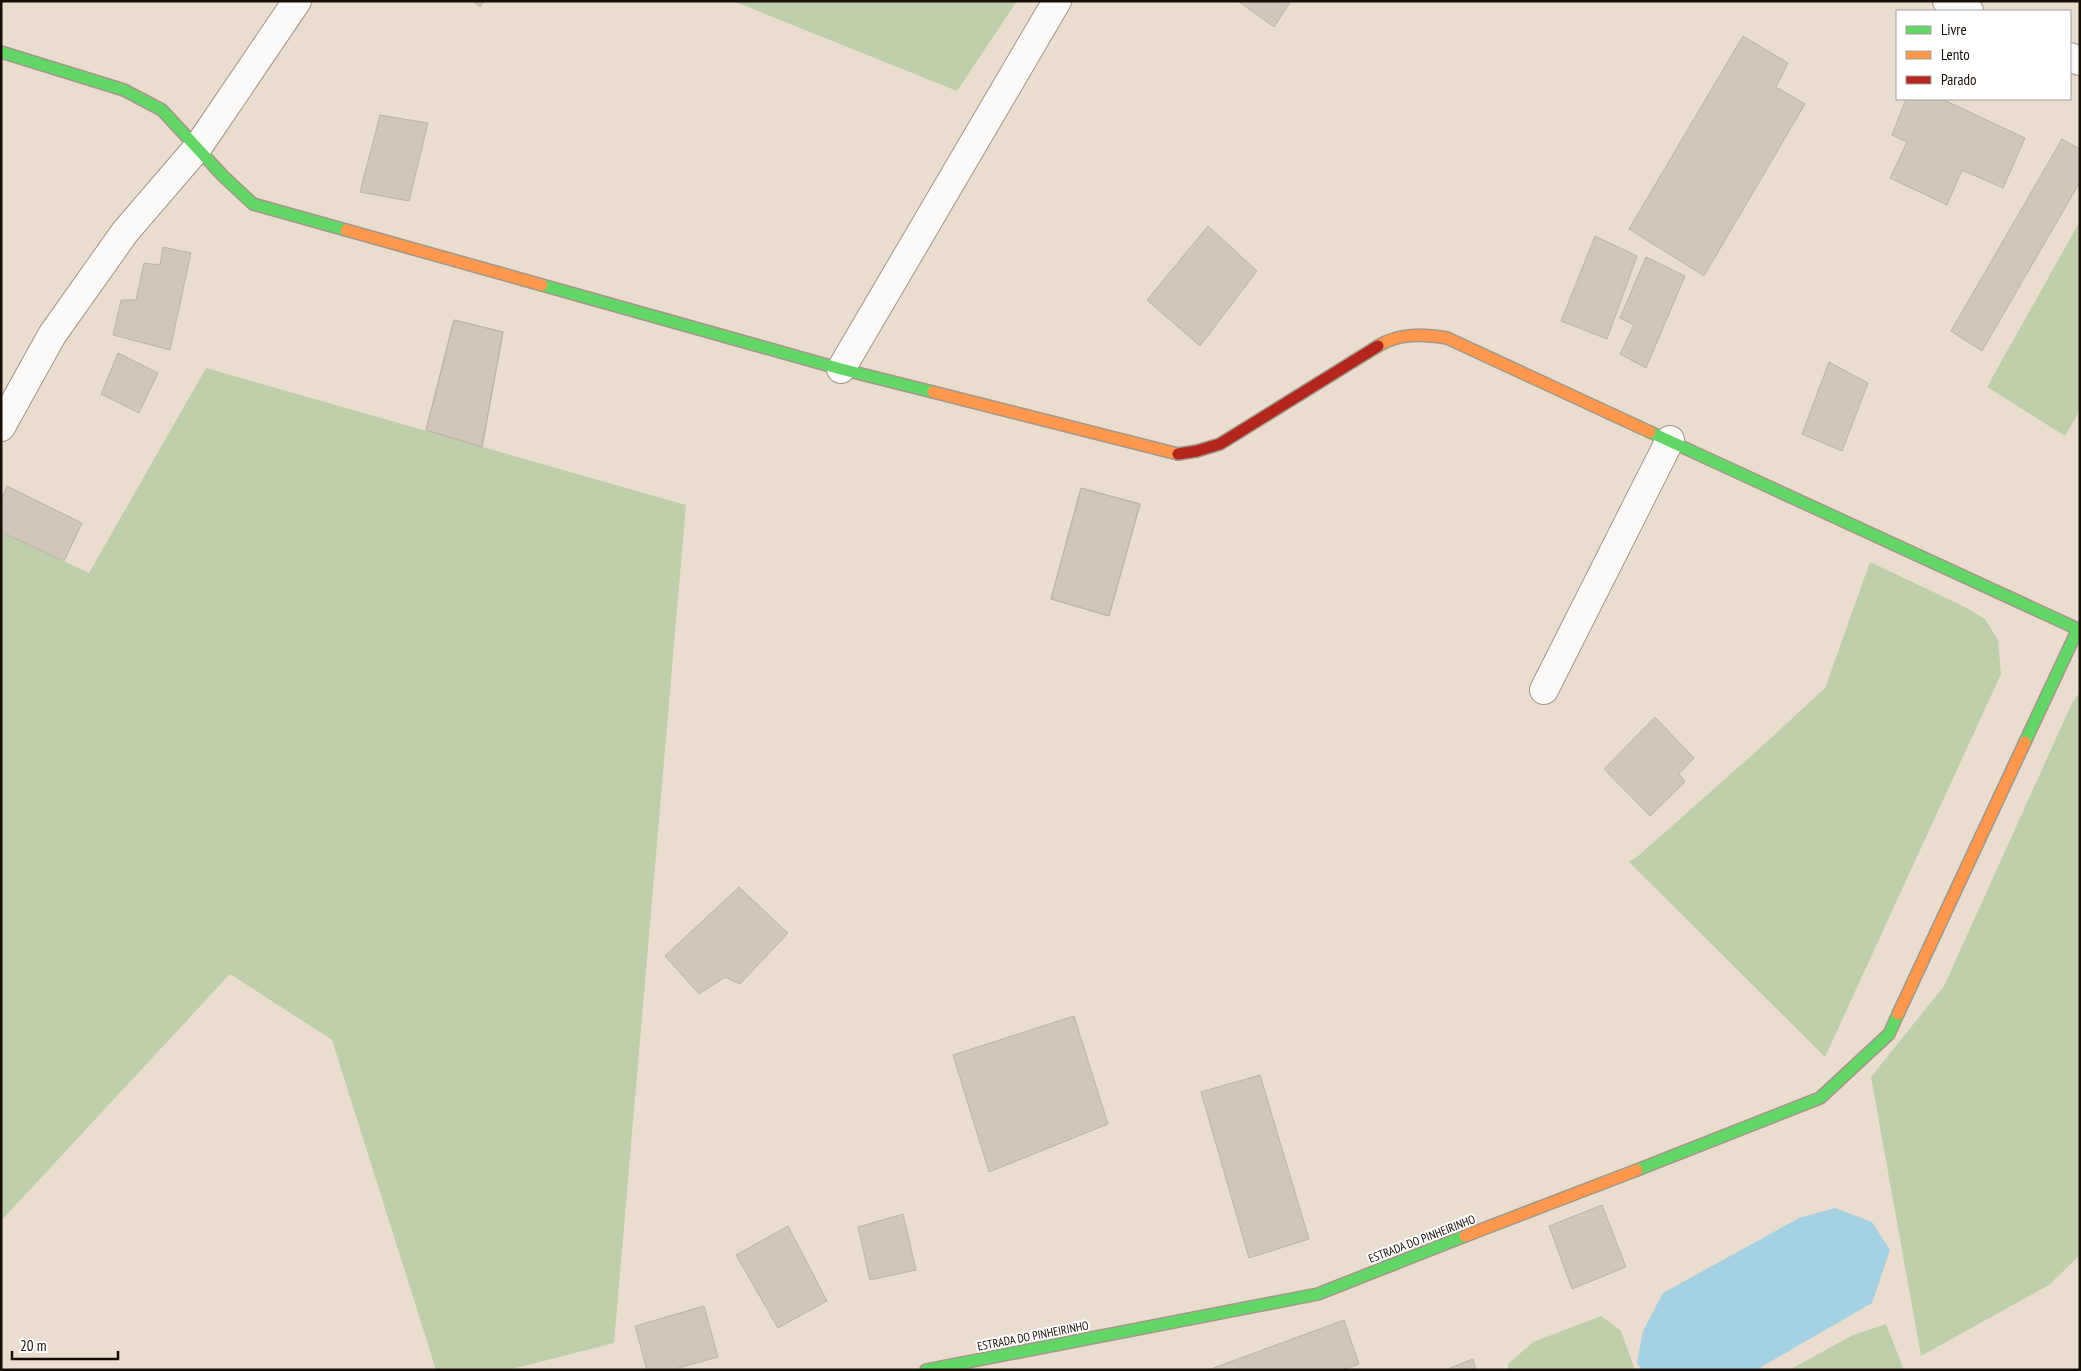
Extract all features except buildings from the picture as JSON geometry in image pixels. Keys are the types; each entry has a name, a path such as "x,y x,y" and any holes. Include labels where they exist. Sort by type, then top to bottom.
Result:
{"street":[{"path":"1,427 52,336 125,232 198,147 297,1"},
{"path":"841,369 1057,1"},
{"path":"1947,1 1967,10"},
{"path":"1,52 124,90 162,110 223,176 254,204 841,369 1175,454 1196,451 1220,444 1383,343 1402,336 1420,333 1447,338 2079,630"},
{"path":"1544,690 1670,440"},
{"name":"ESTRADA DO PINHEIRINHO","path":"926,1370 1318,1294 1820,1098 1889,1034 2079,630"}],"green space":[{"path":"733,1 1017,1 957,91"},
{"path":"2080,221 2080,410 2065,436 1987,387"},
{"path":"206,368 686,505 614,1343 508,1370 436,1370 332,1040 230,974 1,1221 1,532 89,573"},
{"path":"1870,562 1965,607 1985,619 1998,640 2001,674 1825,1057 1629,862 1770,739 1825,688"},
{"path":"2080,692 2080,1255 2049,1285 1921,1356 1871,1077 1944,986 2072,703"},
{"path":"1601,1316 1621,1331 1635,1370 1508,1370 1508,1364 1533,1342"},
{"path":"1886,1324 1904,1370 1789,1370 1853,1335"}],"water":[{"path":"1835,1208 1872,1222 1890,1250 1872,1303 1756,1370 1642,1370 1637,1363 1643,1331 1663,1293 1799,1218"}],"traffic: fast":[{"path":"1,52 124,90 162,110 223,176 253,204 346,230"},
{"path":"542,285 841,369 933,392"},
{"path":"1650,432 2080,630"},
{"path":"2025,742 2078,629"},
{"path":"1637,1170 1820,1098 1889,1034 1898,1014"},
{"path":"926,1370 1318,1294 1465,1236"}],"traffic: slow":[{"path":"346,230 542,285"},
{"path":"1378,346 1394,339 1411,336 1447,338 1650,432"},
{"path":"933,392 1178,454"},
{"path":"1898,1014 2025,742"},
{"path":"1465,1236 1637,1170"}],"traffic: jam":[{"path":"1178,454 1220,444 1378,346"}]}
